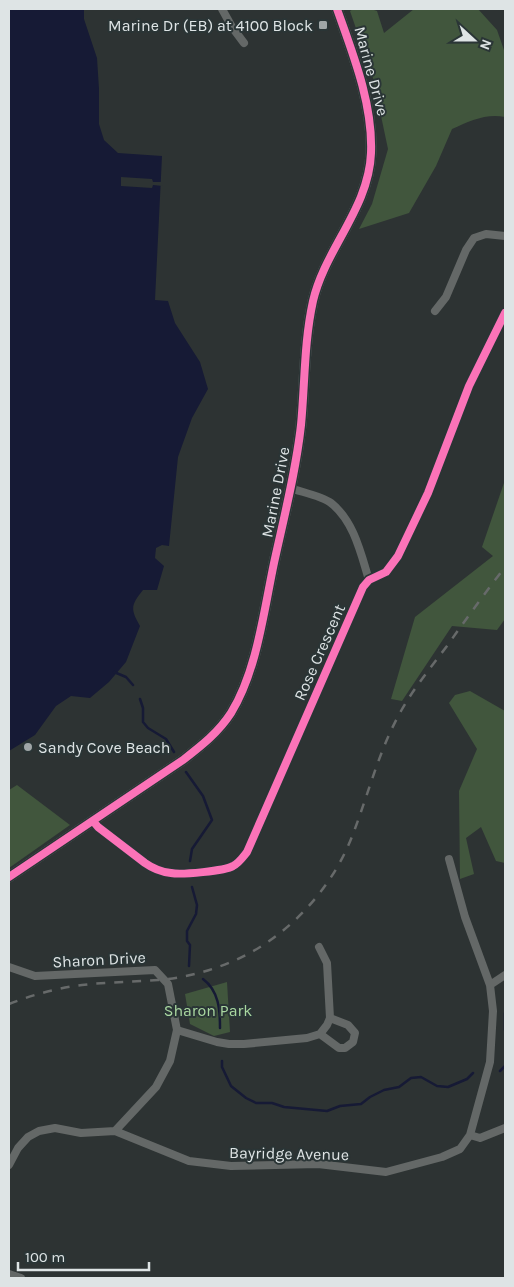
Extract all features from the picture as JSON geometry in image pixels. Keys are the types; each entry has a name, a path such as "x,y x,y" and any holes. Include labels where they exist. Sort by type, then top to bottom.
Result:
{"main road":[{"name":"Marine Drive","path":"9,877 210,740 231,713 250,672 298,448 306,338 313,299 324,270 354,214 366,179 371,154 370,115 337,9"}],"street":[{"path":"222,9 244,44"},
{"path":"435,311 446,297 466,250 474,238 486,234 505,236"},
{"name":"Rose Crescent","path":"89,824 98,827 153,868 171,874 223,869 234,866 241,860 247,852 363,587 369,580 386,572 398,556 428,493 469,386 505,313"},
{"path":"290,488 330,502 342,514 354,536 369,580"},
{"name":"Bayridge Avenue","path":"9,1165 23,1142 39,1131 55,1128 82,1133 114,1131 189,1161 231,1166 318,1164 386,1172 442,1157 460,1149 470,1135 490,1062 493,1011 490,985 465,917 449,858"},
{"path":"176,1030 229,1044 307,1038 320,1034 330,1018 327,962 319,947"},
{"name":"Sharon Drive","path":"9,967 35,976 155,970 168,984 176,1030 170,1061 156,1087 114,1131"},
{"path":"490,985 505,975"},
{"path":"320,1034 339,1048 350,1046 353,1042 355,1033 352,1028 330,1018"},
{"path":"470,1135 480,1138 505,1128"},
{"path":"9,1274 21,1278"}],"green space":[{"path":"353,9 377,11 384,33 414,9 478,9 497,30 505,53 505,117 485,117 452,129 436,166 409,213 359,229 372,204 388,149 373,78 350,11"},
{"path":"505,480 505,619 497,630 452,626 402,701 391,699 415,617 493,556 482,547"},
{"path":"470,691 505,711 505,863 496,861 481,827 466,838 474,874 460,879 459,791 477,749 449,703 455,695"},
{"path":"17,785 70,825 9,868 9,790"},
{"name":"Sharon Park","path":"227,982 230,1032 214,1036 190,1024 185,994"}],"water":[{"path":"9,9 84,9 84,19 97,58 99,124 104,140 118,153 162,156 155,300 168,301 175,323 200,362 208,389 192,418 178,457 169,546 162,545 156,548 155,558 164,566 157,590 143,590 134,604 133,611 140,626 126,662 109,682 90,698 71,696 56,706 35,735 9,751"}],"pier":[{"path":"121,177 152,179 153,182 163,182 163,186 153,185 152,188 121,186"}],"waterway":[{"path":"114,672 126,677 133,685"},
{"path":"140,699 143,708 143,722 148,728 166,739 174,752"},
{"path":"186,772 203,796 212,820 192,849 190,861"},
{"path":"189,966 190,945 187,941 187,931 196,914 197,905 192,887"},
{"path":"203,979 212,989 218,1001 220,1028"},
{"path":"505,1013 505,1030"},
{"path":"222,1061 222,1067 231,1086 256,1103 272,1103 284,1107 327,1111 340,1106 361,1104 384,1090 399,1087 411,1078 421,1077 437,1086 448,1087 467,1079 473,1073"},
{"path":"500,1071 505,1066"}],"railway":[{"path":"9,1004 45,992 73,986 167,979 204,972 251,952 288,926 320,893 344,855 386,741 406,702 505,567"}],"cycle path":[{"path":"9,877 183,760 203,744 221,727 231,713 247,678 258,640 296,460 301,425 308,332 313,301 327,264 363,192 371,153 369,116 361,80 337,9"},
{"path":"93,821 98,827 145,863 164,872 203,872 228,868 237,863 247,852 363,587 369,580 386,572 398,556 428,493 469,386 505,313"}],"place":[{"name":"Marine Dr (EB) at 4100 Block","path":"323,25"},
{"name":"Sandy Cove Beach","path":"28,747"}]}
